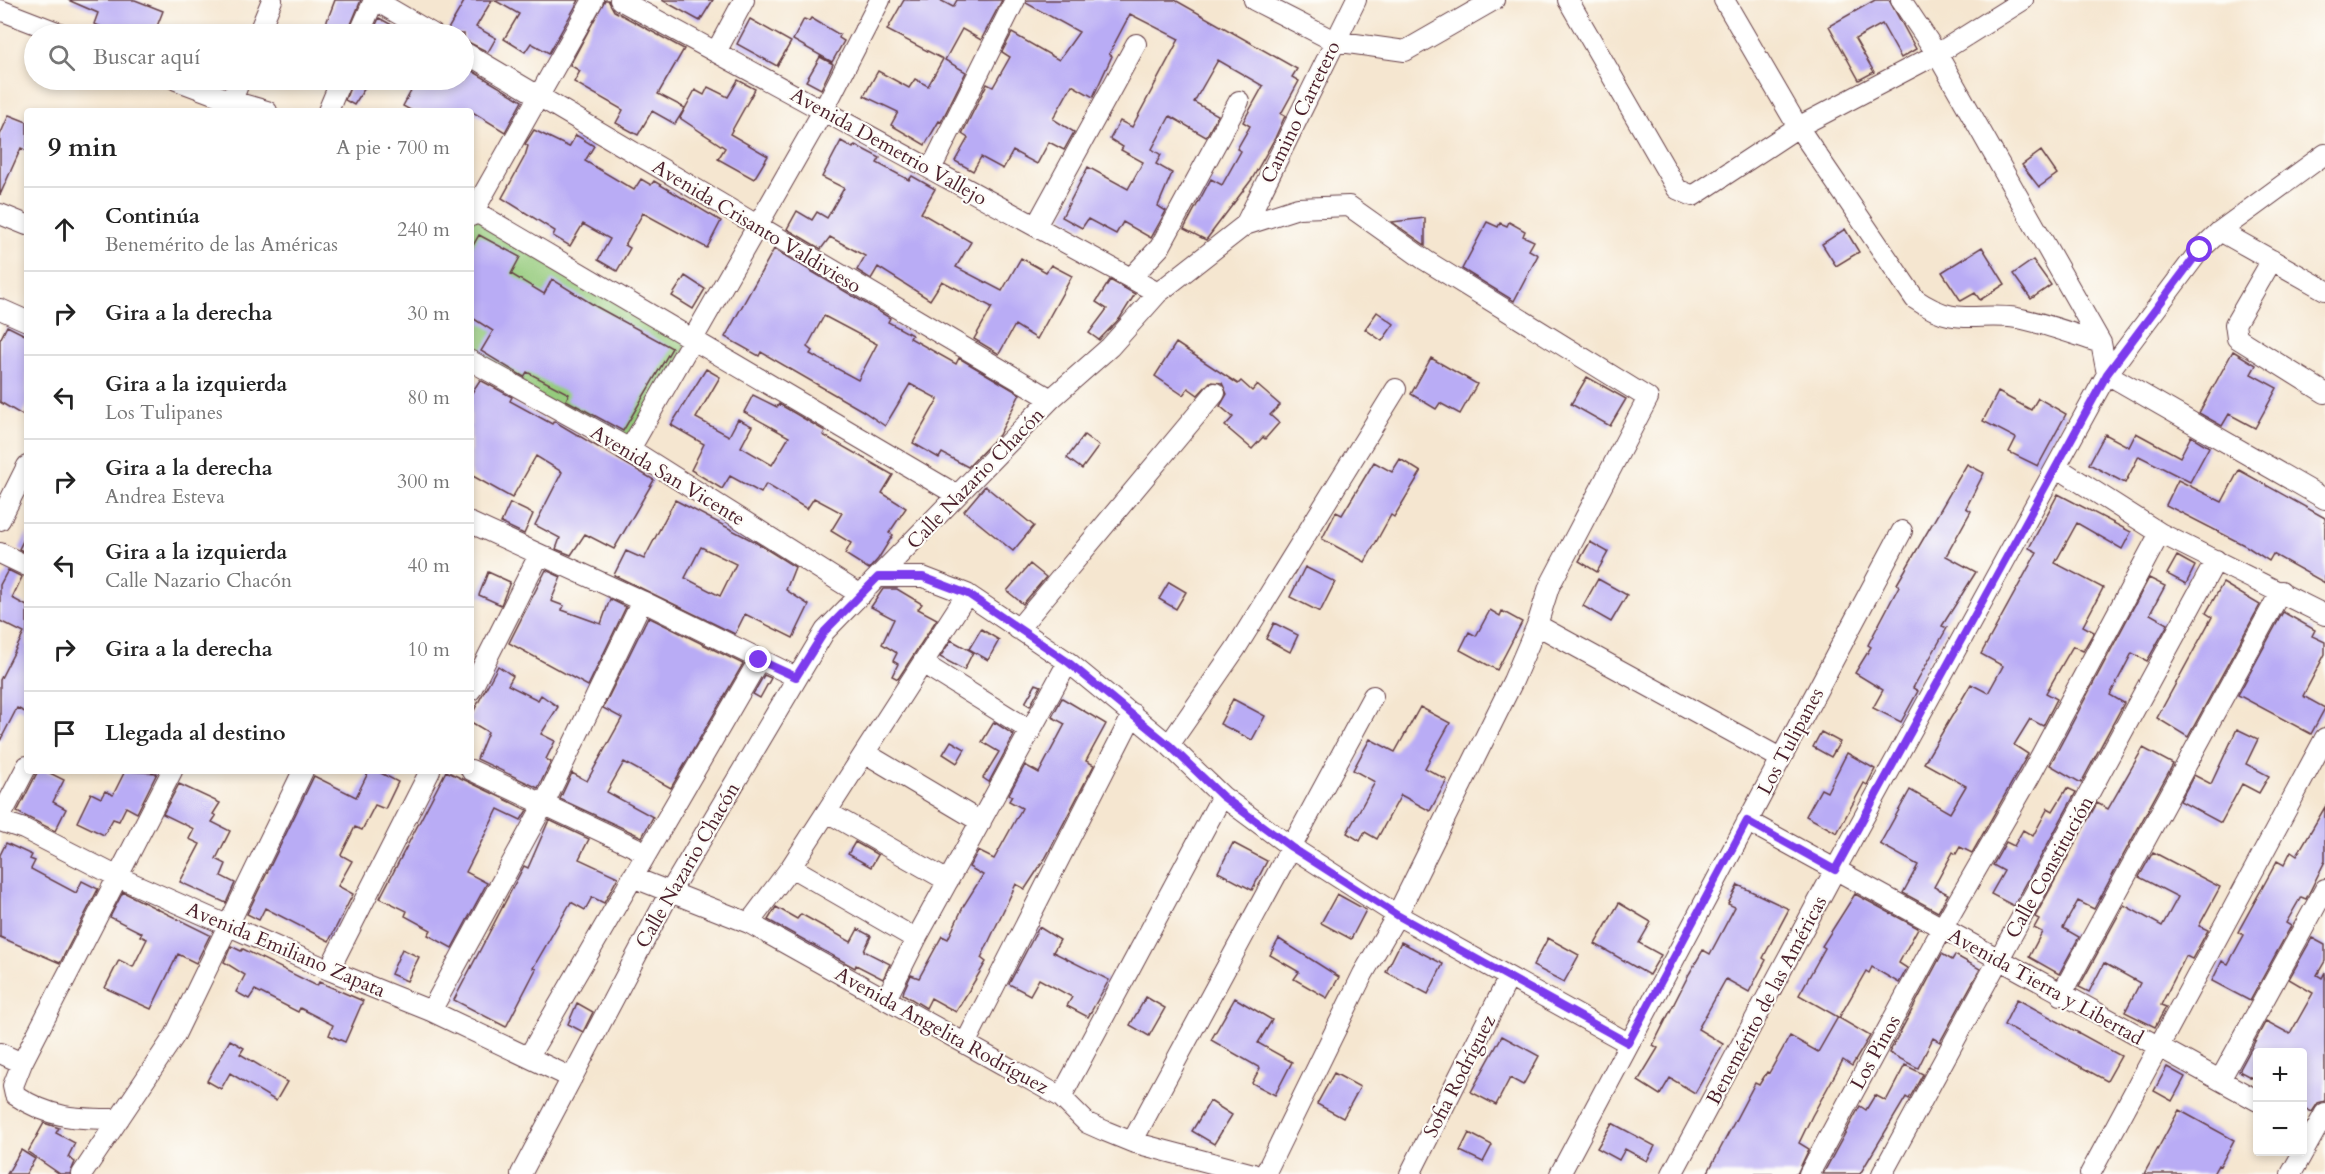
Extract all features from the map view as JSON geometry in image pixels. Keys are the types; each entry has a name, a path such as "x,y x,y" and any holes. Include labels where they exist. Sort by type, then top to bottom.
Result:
{"street":[{"path":"262,24 272,0"},
{"path":"363,24 374,0 416,24"},
{"path":"474,209 593,0"},
{"name":"Avenida Demetrio Vallejo","path":"620,0 1158,293"},
{"path":"716,52 744,0"},
{"path":"630,449 756,225 824,111 880,0"},
{"path":"932,170 1015,0"},
{"path":"1254,0 1334,41 1405,51 1494,0"},
{"name":"Camino Carretero","path":"1245,225 1356,0"},
{"path":"1568,0 1677,189 1685,195 1693,196 1798,127 1937,54 2023,0"},
{"path":"1725,0 1798,127 1916,298 1929,308 1952,317 2015,318 2101,343"},
{"path":"1901,0 1937,54 2101,343 2107,374 2325,499"},
{"path":"0,10 36,24"},
{"path":"1036,226 1136,44"},
{"name":"Avenida Crisanto Valdivieso","path":"474,58 1051,399"},
{"path":"197,90 230,106 236,90"},
{"path":"329,108 337,90"},
{"path":"1131,278 1160,247 1239,101"},
{"name":"Benemérito de las Américas","path":"1672,1174 1835,870 2058,468 2107,374 2200,250 2220,231 2325,154"},
{"name":"Calle Nazario Chacón","path":"521,1174 669,892 825,631 1051,399 1110,347 1158,293 1245,225 1298,208 1349,206 1425,260 1648,398 1549,587 1537,625"},
{"path":"474,213 957,495"},
{"path":"0,214 24,224"},
{"path":"2220,231 2325,290"},
{"path":"2272,260 2235,324 2237,338 2325,393"},
{"path":"0,309 24,320"},
{"name":"Avenida San Vicente","path":"474,364 630,449 861,595"},
{"path":"1169,745 1236,648 1396,389"},
{"path":"1018,629 1215,393"},
{"path":"2058,468 2160,533 2281,591 2325,615"},
{"path":"0,520 24,471"},
{"path":"474,524 642,601 796,677"},
{"name":"Los Tulipanes","path":"1560,1174 1902,531"},
{"name":"Los Pinos","path":"1809,1174 1942,929 2030,777 2160,533"},
{"path":"0,553 24,565"},
{"path":"474,684 539,555"},
{"name":"Calle Constitución","path":"1882,1174 2216,560"},
{"path":"878,577 923,577 968,594 1068,662 1169,745 1222,796 1291,847 1397,915 1508,979 1628,1043"},
{"path":"2061,994 2281,591"},
{"path":"749,923 791,867 968,594"},
{"path":"431,1011 544,804 642,601"},
{"path":"1265,1174 1363,974 1397,915 1513,681 1537,625 1780,758"},
{"path":"529,1056 645,852 759,660"},
{"path":"886,999 916,939 1068,662"},
{"path":"924,664 1031,731"},
{"path":"1132,1142 1373,696"},
{"path":"966,1042 1133,714"},
{"path":"2090,1174 2325,738"},
{"path":"866,753 981,822"},
{"path":"474,771 645,852"},
{"path":"0,820 24,772"},
{"path":"119,1119 78,1119 37,1109 15,1095 13,1086 22,1063 170,774"},
{"path":"82,1174 175,1035 302,774"},
{"path":"329,970 428,774"},
{"path":"1061,1097 1222,796"},
{"path":"827,812 948,881"},
{"name":"Avenida Emiliano Zapata","path":"0,820 24,829 118,877 329,970 431,1011 572,1077"},
{"name":"Avenida Tierra y Libertad","path":"1747,821 1998,961 2253,1098"},
{"path":"791,867 916,939"},
{"name":"Avenida Angelita Rodríguez","path":"632,877 749,923 1061,1097 1087,1123 1132,1142 1253,1174"},
{"path":"2220,1080 2325,889"},
{"name":"Sofia Rodríguez","path":"1410,1174 1508,979"},
{"path":"0,1053 22,1063"},
{"path":"2291,1174 2325,1113"}],"green space":[{"path":"474,213 690,340 630,449 474,363"}],"building":[{"path":"68,0 135,0 163,11 158,24 94,24 98,13"},
{"path":"335,0 361,0 351,24 326,24"},
{"path":"465,0 492,0 476,27 496,38 488,52 474,45 474,24 451,24"},
{"path":"494,0 579,0 549,53 531,43 525,52 504,39 519,14"},
{"path":"605,0 608,0 614,11 684,49 658,94 685,108 675,124 652,111 638,135 616,123 623,110 574,82 580,71 570,65"},
{"path":"662,0 713,0 700,21"},
{"path":"904,0 940,0 953,7 957,0 1002,0 981,40 962,29 945,60 966,72 941,122 939,121 925,145 891,125 898,112 864,96 878,71 909,88 915,79 928,86 943,59 887,30"},
{"path":"1027,0 1175,0 1297,69 1292,77 1299,81 1281,114 1285,116 1275,138 1252,179 1206,240 1184,229 1211,179 1222,185 1241,151 1237,149 1250,126 1243,122 1263,86 1218,60 1194,102 1218,115 1206,137 1170,116 1152,149 1161,155 1156,164 1172,173 1158,206 1166,211 1151,238 1123,222 1116,234 1088,219 1082,228 1062,217 1088,167 1128,189 1143,162 1121,150 1123,147 1110,139 1120,121 1132,127 1179,39 1130,14 1109,54 1112,56 1093,97 1072,85 1053,119 1074,132 1064,150 1049,142 1037,164 1013,151 1003,169 981,157 973,171 955,161 968,138 962,134 987,84 993,87 1010,57 1002,52 1012,33 1059,60 1079,32 1026,3"},
{"path":"1875,0 1889,0 1916,49 1901,58 1882,24 1855,39 1874,72 1859,80 1829,26"},
{"path":"379,18 390,24 376,24"},
{"path":"811,18 840,35 839,38 844,41 832,62 793,40 804,19 809,21"},
{"path":"750,19 791,42 777,66 737,44"},
{"path":"820,57 833,64 821,89 806,81"},
{"path":"474,72 522,101 505,132 474,113 474,108 407,108 403,106 412,90 474,90"},
{"path":"738,80 755,89 730,134 768,156 754,179 718,159 725,148 680,118 695,90 704,95 708,87 728,97"},
{"path":"349,90 364,90 354,105 345,100"},
{"path":"9,115 24,121 24,150 21,148 0,195 0,135"},
{"path":"534,130 569,147 576,135 594,146 585,161 634,190 641,179 651,185 654,181 721,221 707,248 643,213 625,245 630,248 617,271 598,260 610,239 583,224 570,246 553,236 555,231 502,198 525,156 528,146 525,144"},
{"path":"841,141 853,148 855,145 880,158 877,163 909,180 912,176 935,189 921,213 971,242 956,267 1002,291 1021,258 1046,272 1051,265 1072,276 1037,339 1015,325 999,354 974,339 992,307 942,281 930,300 878,267 871,279 857,270 865,256 830,237 821,249 787,229 797,211 812,220 817,212 827,218 844,188 822,177"},
{"path":"2041,151 2057,174 2039,187 2022,165"},
{"path":"1425,218 1425,245 1392,222"},
{"path":"1487,222 1498,227 1500,223 1507,226 1509,222 1525,231 1523,236 1534,241 1529,250 1538,255 1514,301 1462,269"},
{"path":"1845,229 1859,252 1836,266 1822,244"},
{"path":"479,235 520,257 511,274 544,294 552,279 597,307 672,348 623,431 566,400 569,394 527,372 524,377 481,351 493,331 474,319 474,244"},
{"path":"1982,247 2005,284 1980,300 1975,293 1961,301 1942,272"},
{"path":"774,249 890,318 888,322 912,335 910,338 956,364 959,358 1020,394 999,435 968,467 942,453 939,458 913,443 938,399 910,384 885,426 761,352 759,356 725,337","holes":["824,316 877,344 858,380 810,354 812,351 807,347"]},
{"path":"2033,260 2051,285 2031,299 2013,274"},
{"path":"685,276 705,289 693,309 672,296"},
{"path":"1110,280 1135,294 1120,318 1099,340 1089,333 1107,309 1096,302"},
{"path":"1377,312 1394,324 1382,341 1365,329"},
{"path":"7,326 24,334 24,411 22,415 0,402 0,340"},
{"path":"1176,343 1238,384 1241,381 1252,391 1257,385 1280,405 1270,415 1279,423 1265,439 1263,437 1252,449 1225,426 1233,417 1220,406 1227,394 1222,383 1210,382 1198,395 1188,388 1183,395 1155,376"},
{"path":"2233,351 2256,365 2251,374 2277,388 2255,428 2229,414 2222,426 2199,413"},
{"path":"1431,358 1477,384 1460,414 1440,403 1436,409 1411,394"},
{"path":"706,369 720,377 696,418 729,436 738,419 752,426 741,447 772,465 789,437 744,412 753,395 777,407 779,404 825,431 823,435 893,475 882,493 906,508 889,533 893,535 869,569 845,554 851,543 831,531 842,513 814,498 807,509 766,484 761,493 730,476 722,489 691,470 704,444 671,425"},
{"path":"1587,377 1626,399 1610,426 1571,404"},
{"path":"480,380 512,397 510,401 552,424 554,421 654,480 614,549 585,534 571,555 556,549 560,538 535,525 562,472 536,456 512,498 474,477 474,389"},
{"path":"1998,392 2031,410 2038,398 2066,414 2038,466 2009,452 2016,438 1983,421"},
{"path":"2136,433 2180,457 2191,436 2209,447 2190,482 2139,456 2125,483 2089,464 2105,434 2129,447"},
{"path":"1084,435 1099,446 1082,469 1067,458"},
{"path":"1400,459 1421,472 1394,517 1391,515 1365,562 1322,539 1336,512 1342,515 1374,462 1392,472"},
{"path":"1967,464 1984,473 1966,508 1971,511 1946,556 1976,572 1942,626 1947,628 1913,688 1918,691 1901,722 1873,708 1883,690 1855,673 1871,647 1868,645 1899,586 1897,584"},
{"path":"2239,470 2325,518 2325,583 2273,554 2269,561 2246,546 2166,505 2178,480 2222,502"},
{"path":"985,486 1034,526 1013,551 964,511"},
{"path":"2058,494 2131,532 2122,549 2077,523 2055,563 2103,588 2083,626 2094,632 2083,651 2073,646 2046,693 2057,699 2043,726 2030,719 2014,745 2028,754 1972,853 1960,847 1956,854 1953,852 1934,887 1948,894 1938,912 1903,893 1918,865 1880,844 1910,790 1950,813 1966,786 1924,763 1971,684 1988,693 2003,666 1981,654 2037,552 2029,548"},
{"path":"675,500 755,542 795,567 786,590 809,605 793,638 745,614 735,634 614,575 626,551 644,559","holes":["701,547 736,564 720,596 685,578"]},
{"path":"510,503 533,514 524,534 501,523"},
{"path":"24,539 24,552 19,549"},
{"path":"1590,542 1608,552 1597,572 1579,561"},
{"path":"2177,556 2195,566 2186,584 2167,574"},
{"path":"1030,564 1046,577 1023,604 1007,591"},
{"path":"1305,567 1335,582 1320,612 1290,597"},
{"path":"8,570 22,577 12,598 24,604 24,633 0,621 0,585"},
{"path":"546,570 561,577 551,601 564,606 562,610 601,624 610,599 626,607 588,686 509,643"},
{"path":"488,572 510,582 501,605 479,595"},
{"path":"2149,578 2165,586 2150,614 2168,624 2147,661 2132,653 2110,695 2124,703 2081,783 2050,765"},
{"path":"1598,579 1627,595 1611,622 1583,606"},
{"path":"1169,582 1186,592 1176,609 1159,599"},
{"path":"2223,583 2260,605 2188,737 2157,718 2212,617 2206,613"},
{"path":"883,589 897,589 922,604 918,609 937,619 898,679 892,676 898,664 893,661 897,653 882,644 894,619 871,607"},
{"path":"1490,610 1500,616 1502,611 1522,622 1497,670 1460,650 1469,632 1476,636"},
{"path":"2283,612 2315,630 2312,636 2325,642 2325,654 2303,696 2325,708 2311,734 2238,695"},
{"path":"648,617 743,664 671,788 624,762 607,792 653,817 642,837 560,799 572,773 587,781 622,718 603,708"},
{"path":"1274,623 1298,635 1290,652 1266,639"},
{"path":"981,629 999,640 988,660 969,649"},
{"path":"24,633 24,712 17,708 0,741 0,680"},
{"path":"951,640 973,652 964,670 940,657"},
{"path":"498,666 513,676 508,685 538,700 541,695 558,707 541,734 555,741 546,759 551,762 538,788 477,759 488,732 474,724 474,710"},
{"path":"764,675 771,678 760,698 753,694"},
{"path":"1036,684 1041,686 1030,706 1025,703"},
{"path":"1062,698 1106,724 1086,761 1094,765 1046,857 1025,889 1016,884 981,958 986,962 956,1012 931,998 926,1008 903,994 904,990 911,975 919,978 942,936 948,939 964,905 983,875 969,867 978,851 994,859 1020,812 1022,808 1009,801 1012,796 1009,794 1025,765 1039,773 1065,724 1052,717"},
{"path":"1233,699 1265,716 1252,740 1220,724"},
{"path":"1420,707 1450,723 1425,768 1447,780 1430,811 1401,795 1377,839 1365,832 1360,841 1347,833 1375,782 1353,770 1370,739 1395,752"},
{"path":"994,722 1014,735 989,782 983,778 999,752 982,742"},
{"path":"2237,729 2258,739 2246,764 2269,776 2259,793 2242,784 2221,823 2180,801 2194,775 2211,784"},
{"path":"1821,732 1840,742 1831,757 1813,747"},
{"path":"951,741 965,749 957,763 943,754"},
{"path":"2143,748 2173,764 2094,909 2078,901 2063,928 2079,937 2059,974 2029,957 2042,932 2034,928 2039,919 2035,917 2097,803 2108,809"},
{"path":"1847,753 1875,769 1867,785 1864,783 1837,833 1806,816 1821,789 1827,792"},
{"path":"36,774 52,774 64,780 53,802 66,809 55,831 17,812"},
{"path":"124,774 156,774 137,813 126,807 119,821 113,819 104,835 77,822 91,793 101,798 105,791 113,795"},
{"path":"368,774 383,774 398,782 385,809 375,805 362,830 355,827 341,855 352,861 338,886 353,894 329,941 265,908 259,920 247,914 314,776 356,797"},
{"path":"444,774 452,774 527,810 521,820 498,809 466,872 487,883 452,948 428,935 431,930 405,916 407,911 380,898"},
{"path":"179,784 220,803 213,814 216,816 212,822 230,831 216,859 226,864 221,876 235,883 226,903 180,882 200,844 189,839 194,829 163,814"},
{"path":"2067,788 2076,792 2014,906 1991,894 2004,871 1993,865 2006,842 2014,846 2023,830 2033,836 2048,808 2053,811"},
{"path":"2325,807 2325,861 2306,899 2301,897 2286,923 2291,926 2250,1001 2212,981 2222,961 2228,964 2244,935 2238,932 2277,861 2284,865 2291,851 2297,855"},
{"path":"549,820 589,839 579,859 618,877 604,903 592,897 585,910 571,902 533,968 536,969 506,1027 454,1000 524,866 528,868"},
{"path":"855,842 878,855 871,867 848,854"},
{"path":"6,843 32,855 30,859 35,861 31,869 76,893 82,881 98,889 60,963 0,937 0,855"},
{"path":"1233,843 1267,861 1252,890 1218,872"},
{"path":"2153,852 2220,887 2199,926 2208,930 2192,959 2186,956 2161,1005 2166,1007 2155,1027 2125,1012 2140,983 2104,963 2089,992 2079,987 2124,905 2162,926 2178,897 2139,877"},
{"path":"1738,885 1789,909 1763,958 1766,960 1749,992 1726,979 1698,1029 1723,1044 1695,1093 1670,1078 1660,1095 1638,1081 1658,1048 1653,1045 1689,974 1703,950 1710,954 1735,907 1728,904"},
{"path":"123,892 210,935 196,963 178,954 151,1009 105,988 119,960 133,967 147,939 140,936 142,933 110,917"},
{"path":"1337,894 1366,910 1351,939 1321,923"},
{"path":"1855,894 1918,928 1899,963 1907,968 1899,983 1872,967 1869,973 1866,971 1839,1018 1870,1036 1852,1066 1843,1060 1812,1116 1799,1143 1809,1149 1797,1174 1707,1174 1755,1083 1759,1085 1767,1072 1769,1073 1790,1036 1818,1052 1838,1017 1799,995 1825,948 1822,946"},
{"path":"1619,903 1651,922 1639,943 1661,955 1649,975 1595,944"},
{"path":"776,907 797,919 801,914 851,942 858,929 871,936 864,951 890,964 883,979 856,965 855,968 768,920"},
{"path":"1039,927 1060,940 1053,952 1109,980 1088,1017 1067,1006 1072,997 1039,979 1030,995 1009,984"},
{"path":"1548,938 1579,955 1564,982 1533,966"},
{"path":"2312,938 2325,945 2325,961 2317,975 2322,978 2325,972 2325,1101 2318,1103 2312,1112 2307,1110 2307,1048 2253,1048 2253,1076 2239,1071 2266,1021 2290,1034 2313,993 2289,979"},
{"path":"1279,939 1339,977 1327,998 1294,979 1299,972 1270,955"},
{"path":"1401,942 1443,964 1428,994 1386,972"},
{"path":"231,946 241,951 243,949 317,986 319,982 363,1001 345,1042 329,1035 333,1025 300,1008 298,1012 255,990 249,999 236,992 245,975 224,962"},
{"path":"402,949 419,957 407,981 391,974"},
{"path":"1942,954 1952,960 1955,955 1980,969 1940,1042 1933,1038 1918,1068 1889,1053"},
{"path":"1146,997 1165,1008 1149,1036 1130,1025"},
{"path":"1235,998 1272,1020 1258,1043 1292,1062 1275,1095 1252,1083 1260,1068 1211,1040"},
{"path":"2017,999 2121,1056 2107,1081 2004,1025"},
{"path":"577,1003 593,1012 583,1032 568,1024"},
{"path":"1502,1036 1539,1056 1523,1085 1510,1078 1496,1105 1471,1092"},
{"path":"230,1040 244,1048 240,1054 287,1082 276,1101 230,1073 221,1089 207,1081"},
{"path":"1905,1065 1923,1074 1909,1099 1906,1097 1860,1174 1823,1174 1860,1106 1866,1110 1875,1095 1886,1101"},
{"path":"2167,1067 2185,1077 2172,1101 2154,1091"},
{"path":"1334,1073 1360,1087 1343,1118 1317,1104"},
{"path":"1210,1101 1232,1115 1214,1144 1192,1131"},
{"path":"2179,1110 2234,1140 2220,1166 2218,1165 2213,1174 2144,1174"},
{"path":"44,1123 59,1128 56,1133 75,1143 68,1157 75,1162 70,1174 60,1174 28,1152"},
{"path":"1612,1123 1655,1146 1647,1161 1625,1149 1619,1160 1597,1148"},
{"path":"1469,1133 1492,1145 1483,1162 1460,1151"},
{"path":"21,1150 35,1159 26,1174 7,1174"}],"route":[{"path":"759,660 796,677 825,631 878,577 923,577 968,594 1068,662 1169,745 1222,796 1291,847 1397,915 1508,979 1628,1043 1747,821 1835,870 2058,468 2107,374 2200,250"}]}
